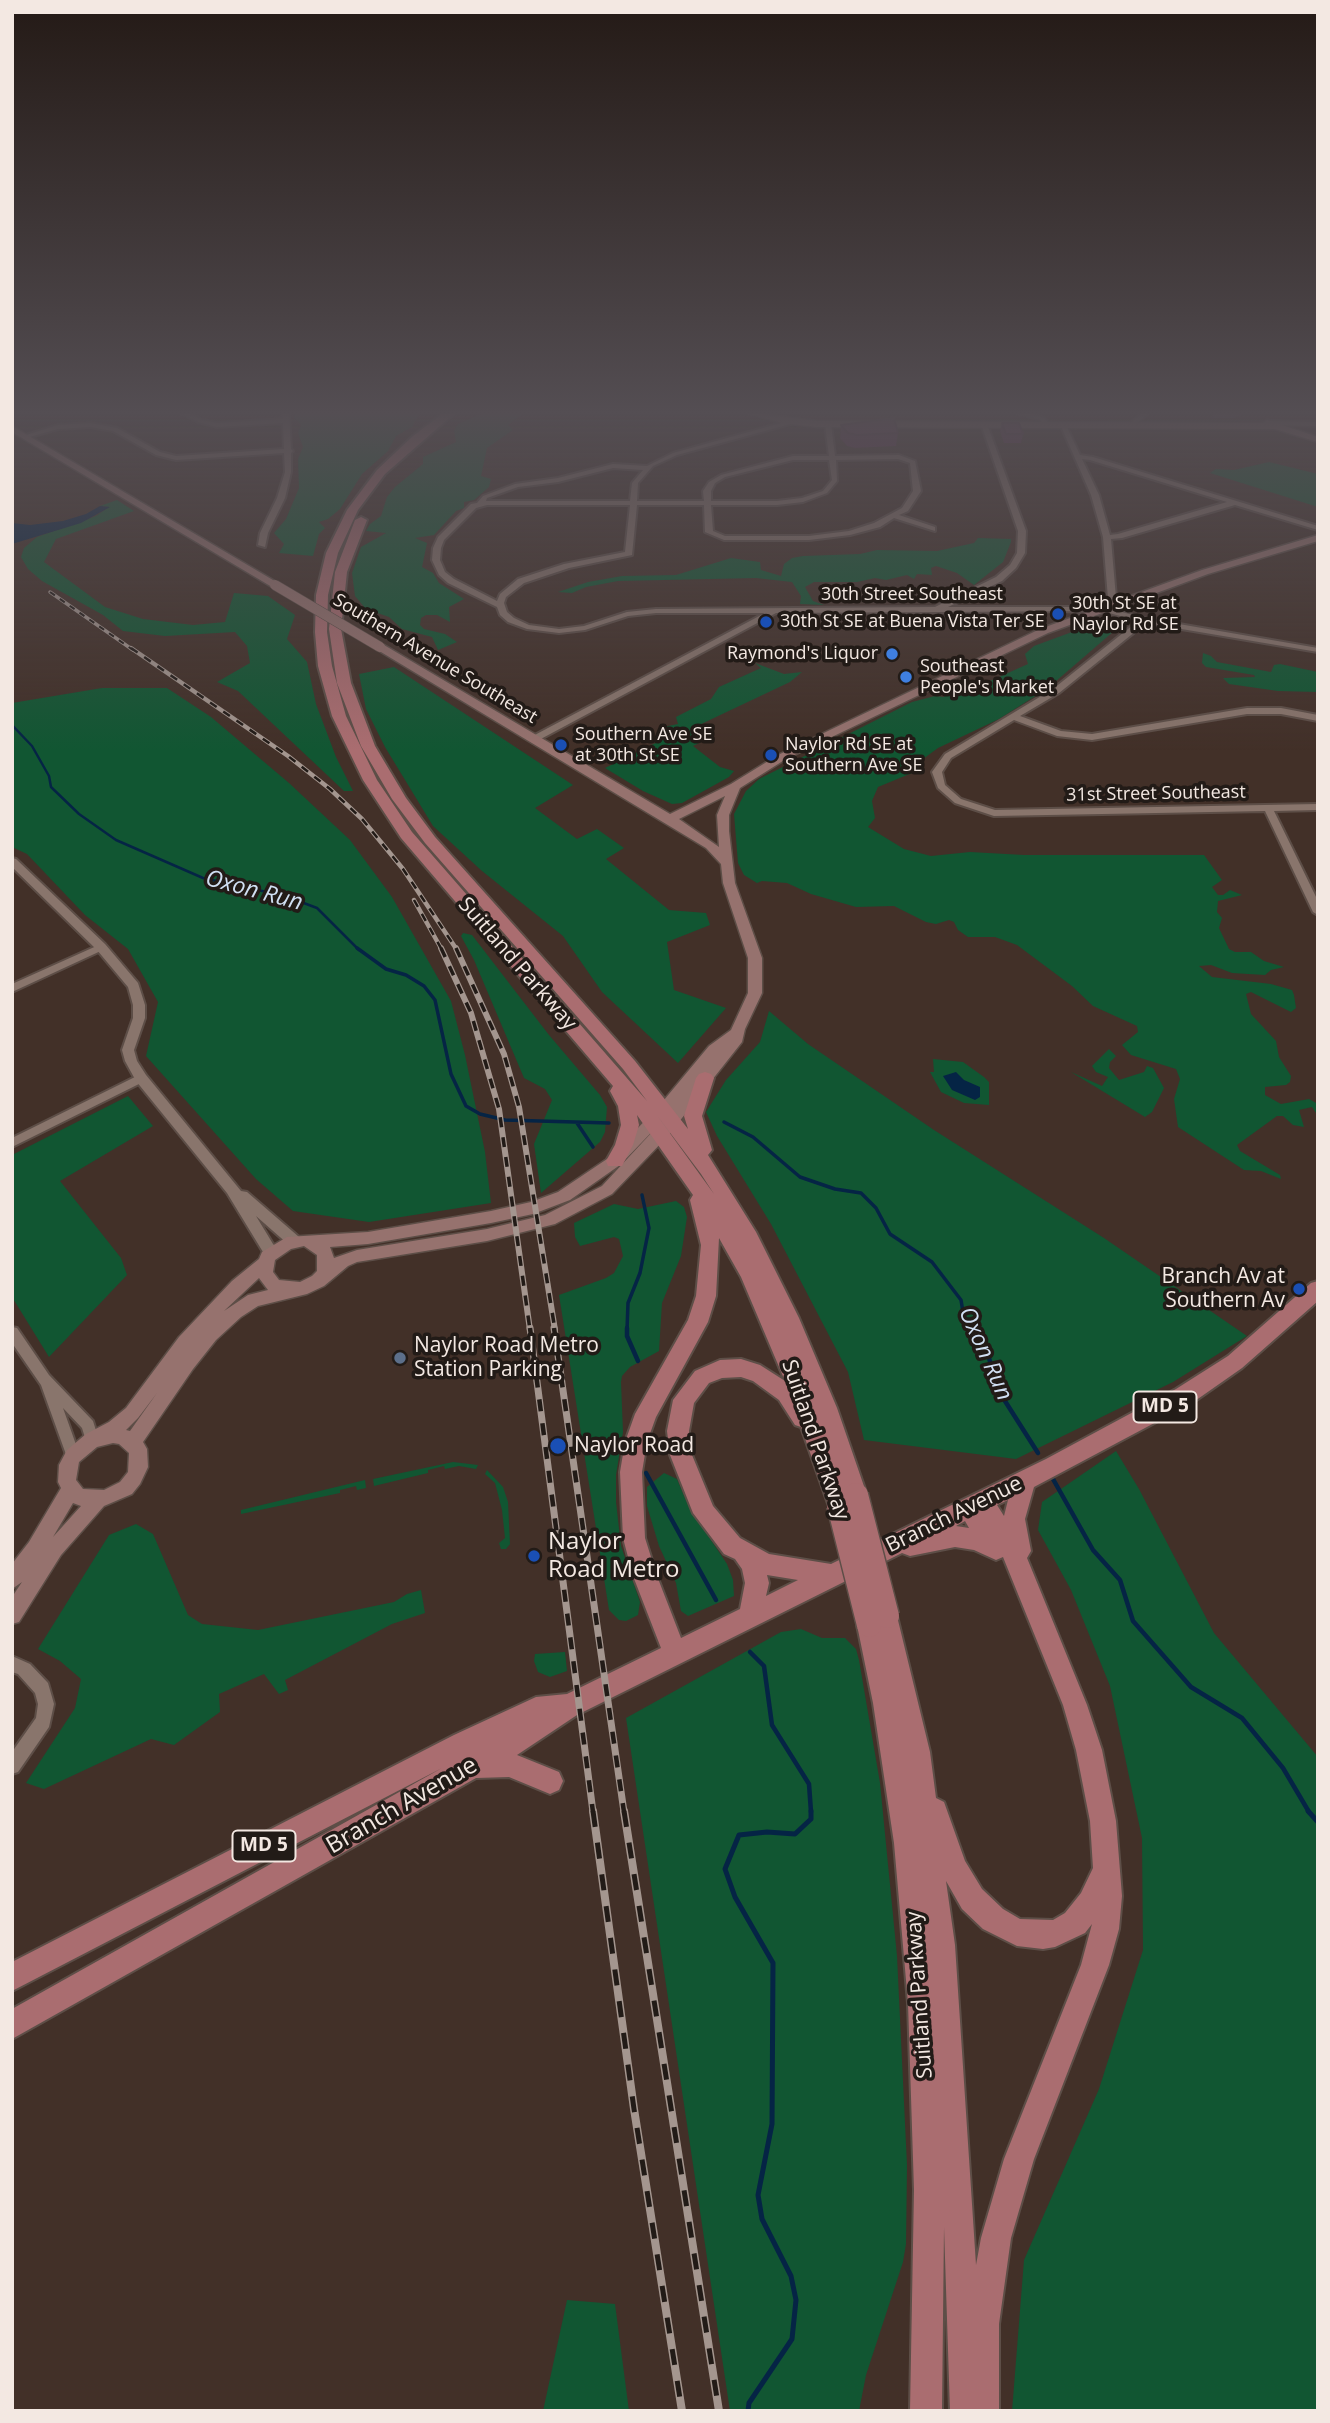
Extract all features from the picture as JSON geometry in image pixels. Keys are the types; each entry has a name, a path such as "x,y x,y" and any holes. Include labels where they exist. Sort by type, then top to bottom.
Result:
{"highway":[{"path":"328,614 327,569 345,525"},
{"path":"328,614 345,556 360,525"},
{"name":"Suitland Parkway","path":"328,614 323,654 335,704 349,742 378,794 429,863 606,1065 663,1121 719,1186 749,1237 789,1318 827,1408 878,1620 917,1752 946,2002 958,2190 966,2411"},
{"name":"Suitland Parkway","path":"328,614 352,708 368,746 394,792 440,852 613,1048 663,1121 694,1179 732,1240 764,1303 824,1454 847,1500"},
{"path":"606,1065 627,1106 629,1119 627,1139 615,1161"},
{"path":"705,1078 695,1107 694,1120 696,1133 719,1186"},
{"path":"675,1653 636,1547 630,1488 633,1456 640,1428 698,1322 706,1296 710,1245 694,1179"},
{"name":"Branch Avenue","path":"12,2025 475,1765 544,1725 568,1706 1127,1428 1211,1379 1268,1335 1318,1289"},
{"path":"750,1617 757,1583 755,1570 744,1554 721,1536 704,1513 685,1470 678,1431 680,1409 688,1391 702,1377 720,1369 741,1368 760,1374 786,1394 824,1454"},
{"path":"1024,1481 1014,1519 1027,1583"},
{"path":"975,1505 996,1549 1027,1583"},
{"path":"975,1505 1009,1544 1062,1668 1083,1729 1103,1821 1107,1866 1107,1912 1101,1945 1014,2171 996,2238 983,2324 984,2411"},
{"path":"878,1552 955,1536 977,1540 996,1549"},
{"path":"744,1554 776,1566 830,1575"},
{"name":"Suitland Parkway","path":"878,1620 913,1893 922,2003 929,2203 926,2411"},
{"name":"Branch Avenue","path":"12,1977 463,1744 536,1709 568,1706"},
{"path":"917,1752 954,1868 972,1899 1005,1927 1017,1932 1043,1935 1066,1929 1075,1923 1091,1903 1107,1866"},
{"path":"475,1765 509,1764 550,1781"}],"main road":[{"name":"Southern Avenue Southeast","path":"175,525 670,819 710,845 726,862"},
{"path":"670,819 735,786 782,757 1017,643 1205,572 1318,538"},
{"path":"133,1442 210,1335 234,1312 254,1300 301,1289 318,1281 342,1261 357,1256 487,1235 549,1220 607,1190 663,1121 714,1050 738,1029 753,1003 757,972 752,943 729,883 726,862 723,815 735,786"},
{"path":"97,1438 124,1437 133,1442 141,1458 134,1478 114,1495 98,1500 78,1496 70,1490 66,1474 73,1455 97,1438 116,1428 132,1413 185,1342 238,1286 269,1258 294,1241 313,1242 379,1236 533,1208 578,1188 663,1121 705,1078 737,1039 738,1029"},
{"path":"313,1242 326,1252 327,1266 324,1274"},
{"path":"269,1258 265,1273 274,1286 301,1289"},
{"path":"12,1580 36,1548 70,1490"},
{"path":"12,1615 54,1549 98,1500"}],"street":[{"path":"262,545 268,525"},
{"path":"456,525 436,548 436,560 450,580 500,605 505,615 514,622 532,629 554,631 584,628 642,611 776,610"},
{"path":"500,605 506,592 527,579 574,564 628,554 632,525"},
{"path":"709,525 709,532 719,538 829,536 874,525"},
{"path":"921,525 932,529"},
{"path":"935,611 999,579 1013,566 1021,553 1020,525"},
{"path":"1102,610 1112,598 1104,525"},
{"path":"1107,537 1150,525"},
{"name":"30th Street Southeast","path":"534,739 776,610 1102,610 1144,620 1318,650"},
{"path":"1015,717 1056,691 1144,620"},
{"path":"1015,717 1051,732 1087,737 1108,736 1247,711 1281,711 1318,718"},
{"name":"31st Street Southeast","path":"1015,717 948,756 937,772 941,786 952,798 994,813 1318,807"},
{"path":"1268,808 1318,912"},
{"path":"12,861 124,972 138,998 139,1018 128,1052 141,1078 232,1189 268,1248 269,1258"},
{"path":"1305,884 1318,884"},
{"path":"12,988 101,947"},
{"path":"12,1143 141,1078"},
{"path":"232,1189 288,1232 294,1241"},
{"path":"12,1332 44,1379 97,1438"},
{"path":"44,1379 73,1455"},
{"path":"12,1664 24,1669 42,1689 46,1704 43,1721 12,1766"}],"green space":[{"path":"71,525 95,525 56,539 44,562 105,607 143,619 193,625 225,622 234,593 268,596 295,615 287,639 307,662 316,704 336,757 353,791 344,791 238,691 217,682 250,663 247,646 235,632 165,636 123,631 103,615 42,581 28,569 21,557 24,548 37,537"},
{"path":"281,525 322,525 325,528 319,534 313,556 279,553 284,544 274,533"},
{"path":"369,525 443,525 434,535 415,538 427,543 422,567 433,573 439,583 464,599 449,607 450,622 437,615 426,615 421,618 420,625 424,629 445,634 457,642 438,650 432,637 402,629 389,617 366,609 355,596 352,573 361,547 386,533 366,531"},
{"path":"978,538 1011,539 1011,542 1003,562 974,585 957,573 936,566 931,568 932,575 917,574 914,579 907,575 886,580 875,578 857,582 814,582 805,587 813,601 824,605 800,604 801,596 792,582 756,578 618,581 586,587 572,593 558,592 588,582 622,576 676,575 731,558 760,562 761,570 781,576 784,564 792,558 860,554 877,550 937,551 974,543"},
{"path":"1099,622 1108,624 1114,631 1048,688 999,719 938,748 923,759 912,773 878,787 872,801 875,818 868,827 904,849 931,856 970,852 1024,855 1204,855 1222,880 1212,887 1218,895 1230,890 1242,895 1218,901 1217,912 1222,918 1219,928 1229,949 1235,952 1251,952 1264,961 1284,967 1271,970 1265,975 1232,973 1211,965 1199,966 1212,977 1271,984 1292,990 1294,995 1296,1008 1291,1012 1251,992 1246,994 1251,1014 1276,1041 1279,1057 1291,1076 1286,1085 1265,1087 1265,1095 1281,1104 1309,1099 1318,1104 1318,1116 1312,1107 1299,1110 1304,1127 1293,1125 1283,1116 1277,1116 1237,1145 1240,1151 1280,1175 1281,1179 1261,1171 1244,1170 1178,1127 1174,1099 1180,1079 1176,1069 1131,1055 1122,1045 1138,1032 1137,1026 1093,1006 1072,986 1017,945 995,937 968,937 958,930 954,922 926,922 894,906 856,907 811,894 787,883 757,883 744,875 738,863 734,814 746,791 759,779 912,702 935,696 944,697 947,686 954,682 966,687 981,685 1028,664 1025,654 1034,646"},
{"path":"1203,653 1217,662 1271,672 1274,665 1280,664 1318,672 1318,692 1278,691 1229,684 1223,678 1255,677 1206,667 1202,663"},
{"path":"755,663 784,674 802,672 790,682 697,726 709,738 693,746 720,767 734,771 729,777 682,803 672,804 643,791 605,768 674,734 663,727 678,724 676,717 711,699 719,687 761,668"},
{"path":"394,667 573,785 535,808 577,839 597,829 624,848 606,859 669,910 706,913 710,925 667,942 674,990 726,1008 678,1063 602,992 563,936 482,871 433,826 385,747 366,709 359,674"},
{"path":"102,688 167,688 211,717 289,783 350,840 392,897 451,1001 485,1152 491,1203 369,1222 293,1211 256,1179 146,1056 158,1002 128,949 85,915 27,854 12,847 12,703"},
{"path":"463,933 472,935 607,1107 605,1132 600,1142 541,1193 534,1144 552,1100 545,1089 524,1078 474,960 461,936"},
{"path":"769,1011 808,1044 934,1130 1104,1238 1247,1336 1173,1382 1016,1459 864,1440 848,1372 771,1224 717,1136 706,1112 726,1080 760,1042"},
{"path":"1109,1049 1116,1056 1110,1062 1109,1068 1119,1080 1144,1072 1147,1066 1153,1068 1164,1088 1152,1112 1145,1117 1071,1072 1102,1086 1108,1077 1096,1072 1092,1066"},
{"path":"933,1059 963,1062 984,1077 989,1082 989,1105 964,1103 941,1092 930,1072 934,1072"},
{"path":"128,1096 153,1126 60,1181 121,1258 127,1275 49,1357 12,1297 12,1155"},
{"path":"676,1201 684,1207 687,1217 681,1256 662,1303 659,1351 630,1367 622,1376 621,1382 623,1432 616,1475 616,1502 621,1546 640,1602 638,1615 626,1621 619,1620 609,1610 559,1295 606,1278 614,1273 623,1256 619,1239 614,1237 580,1246 575,1237 574,1223 614,1204 638,1209"},
{"path":"1116,1451 1139,1489 1214,1633 1318,1757 1318,2411 1012,2411 1024,2260 1099,2089 1143,1950 1142,1838 1110,1686 1071,1590 1038,1530 1042,1502"},
{"path":"453,1462 478,1465 476,1469 459,1466 445,1469 444,1466 428,1470 428,1473 374,1486 373,1479"},
{"path":"487,1470 503,1487 508,1502 510,1544 506,1549 501,1549 499,1543 505,1538 502,1510 495,1483 485,1474"},
{"path":"664,1473 677,1479 689,1507 727,1564 733,1580 734,1596 688,1616 681,1611 676,1583 659,1546 647,1506 647,1487"},
{"path":"365,1480 366,1488 357,1490 356,1486 340,1490 340,1493 241,1514 241,1510"},
{"path":"136,1524 153,1534 188,1615 202,1624 258,1630 394,1602 421,1590 425,1613 392,1624 285,1680 288,1690 279,1694 264,1674 219,1694 220,1712 174,1745 151,1739 44,1789 26,1783 75,1708 81,1679 60,1661 38,1649 109,1535"},
{"path":"801,1629 822,1638 845,1638 856,1649 880,1783 897,1956 907,2165 906,2244 903,2262 866,2375 859,2411 730,2411 626,1718 781,1632"},
{"path":"565,1652 567,1671 550,1677 538,1672 534,1661 535,1654"},
{"path":"567,2300 615,2304 629,2411 543,2411"}],"water":[{"path":"12,525 74,525 12,544"},
{"path":"956,1072 964,1080 980,1087 980,1097 975,1100 952,1090 943,1076"}],"waterway":[{"name":"Oxon Run","path":"12,725 32,746 49,776 51,787 79,814 116,840 203,878 285,896 317,908 357,948"},
{"name":"Oxon Run","path":"357,948 386,969 406,975 424,986 435,1000 451,1074 466,1106 480,1114 505,1120 609,1123"},
{"name":"Oxon Run","path":"724,1122 753,1137 800,1177 835,1189 861,1193 876,1208 890,1234 932,1262 961,1300 964,1318 972,1330"},
{"path":"577,1123 593,1147"},
{"path":"627,1330 628,1303 640,1273 649,1228 642,1195"},
{"name":"Oxon Run","path":"970,1328 989,1358 998,1390 1038,1453"},
{"path":"627,1330 638,1361"},
{"path":"646,1473 716,1600"},
{"name":"Oxon Run","path":"1053,1479 1093,1550 1120,1580 1133,1621 1191,1687 1242,1718 1283,1768 1309,1812"},
{"path":"750,1652 764,1666 772,1725 809,1784 811,1812"},
{"name":"Oxon Run","path":"1308,1811 1318,1822"},
{"path":"748,2411 749,2403 792,2339 796,2300 791,2276 762,2219 758,2195 772,2124 773,1963 735,1897 725,1869 739,1835 767,1832 795,1834 811,1819 811,1812"}],"railway":[{"path":"50,592 133,650"},
{"path":"131,648 288,756 330,789 362,819 403,869 457,950"},
{"path":"414,900 442,949"},
{"path":"442,949 471,1013 499,1109 530,1330"},
{"path":"457,950 504,1054 519,1107 555,1330"},
{"path":"530,1328 593,1812"},
{"path":"554,1328 624,1812"},
{"path":"593,1811 634,2109 682,2411"},
{"path":"624,1811 719,2411"}],"place":[{"name":"30th St SE at Naylor Rd SE","path":"1058,614"},
{"name":"30th St SE at Buena Vista Ter SE","path":"766,622"},
{"name":"Raymond's Liquor","path":"892,654"},
{"name":"Southeast People's Market","path":"906,677"},
{"name":"Southern Ave SE at 30th St SE","path":"561,745"},
{"name":"Naylor Rd SE at Southern Ave SE","path":"771,755"},
{"name":"Branch Av at Southern Av","path":"1299,1289"},
{"name":"Naylor Road Metro Station Parking","path":"400,1358"},
{"name":"Naylor Road","path":"558,1446"},
{"name":"Naylor Road Metro","path":"534,1556"}]}
